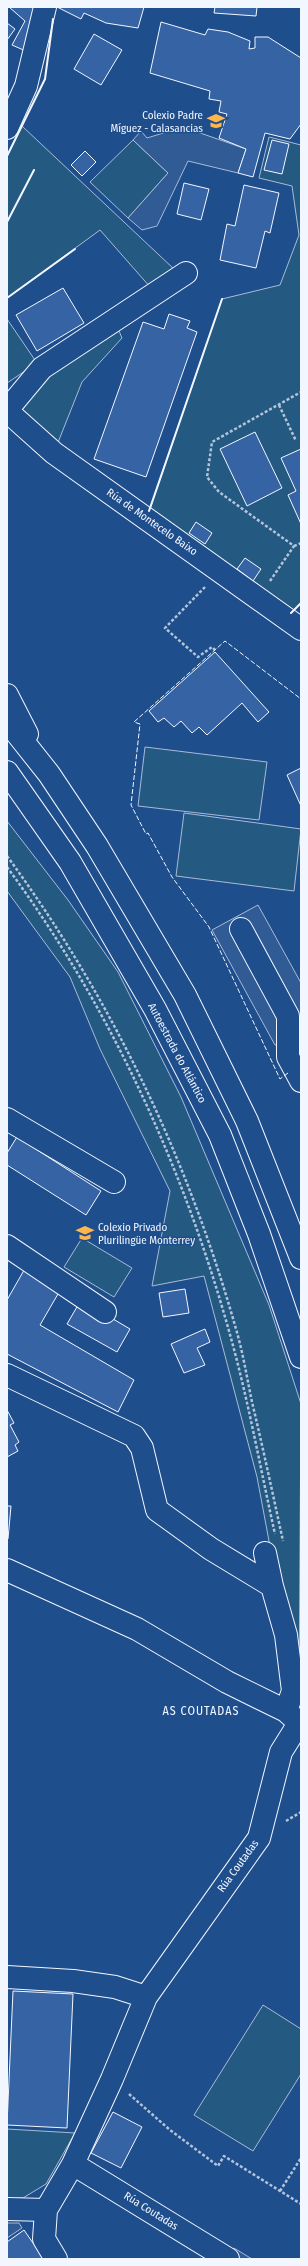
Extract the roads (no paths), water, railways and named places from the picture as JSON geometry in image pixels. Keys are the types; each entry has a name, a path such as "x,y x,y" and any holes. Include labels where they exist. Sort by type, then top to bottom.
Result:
{"main road":[{"path":"7,128 26,86 44,7"},
{"path":"7,410 42,368 186,273"},
{"name":"Rúa de Montecelo Baixo","path":"7,410 54,453 301,629"},
{"path":"7,695 49,774"},
{"path":"7,721 49,774 97,846 185,995 247,1121 301,1258"},
{"name":"Autoestrada do Atlántico","path":"8,774 70,862 155,1009 220,1135 259,1234 301,1357"},
{"path":"241,929 288,1016 288,1057 298,1075"},
{"path":"7,1119 114,1182"},
{"path":"7,1246 105,1312"},
{"path":"7,1375 134,1436 142,1448 157,1510 211,1549 272,1586"},
{"name":"Rúa Coutadas","path":"56,2259 44,2239 46,2210 73,2164 112,2079 146,1997 259,1838 281,1752 295,1718 286,1635 272,1586 275,1544"},
{"path":"7,1570 137,1629 227,1682 295,1718"},
{"path":"7,1977 73,1981 115,1987 146,1997"},
{"name":"Rúa Coutadas","path":"73,2164 228,2259"},
{"path":"7,2210 46,2210"}],"place":[{"name":"Colexio Padre Míguez - Calasancias","path":"216,121"},
{"name":"Colexio Privado Plurilingüe Monterrey","path":"85,1233"}],"district":[{"name":"AS COUTADAS","path":"201,1711"}]}
